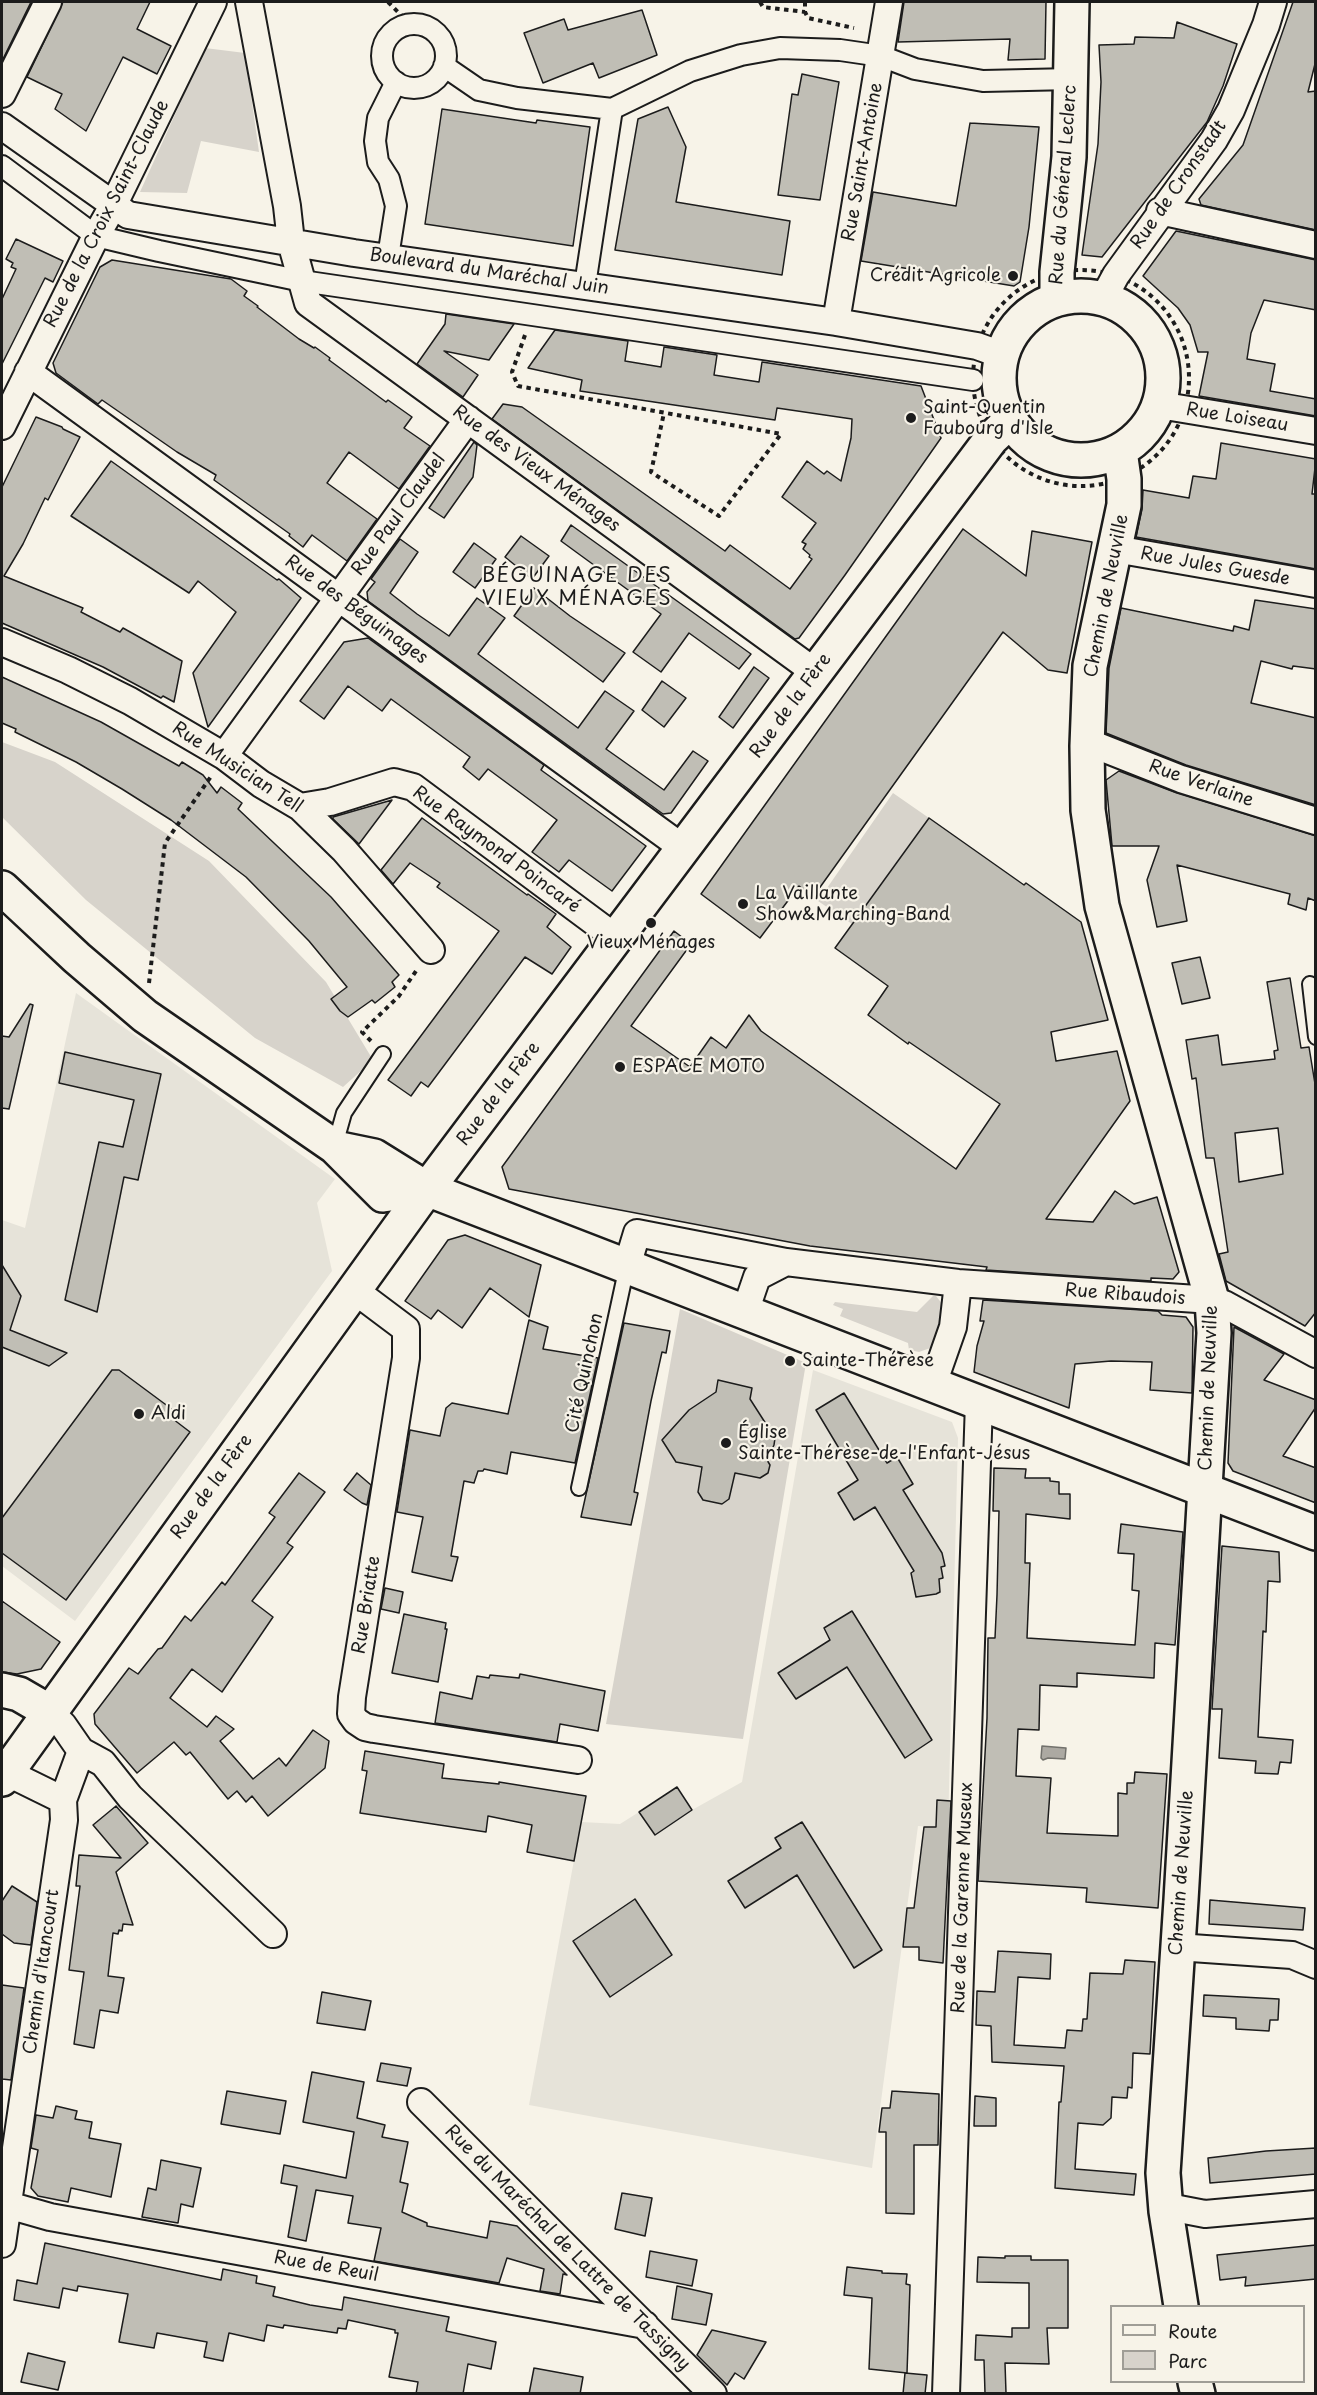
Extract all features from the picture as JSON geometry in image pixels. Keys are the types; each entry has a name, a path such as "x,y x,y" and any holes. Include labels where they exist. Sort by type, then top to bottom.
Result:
{"main road":[{"name":"Rue du Général Leclerc","path":"1057,285 1069,157 1072,2"},
{"path":"1057,285 1079,296 1109,287 1124,308 1141,322 1154,340 1162,361 1163,384 1172,408 1150,424 1136,439 1122,465 1100,458 1078,460 1057,457 1038,448 1022,435 1001,430 999,376 990,350 1013,331 1057,285"},
{"name":"Rue de la Fère","path":"3,1773 50,1712 427,1189 815,672 1001,430"},
{"name":"Chemin de Neuville","path":"1122,465 1124,505 1090,666 1087,746 1088,810 1102,906 1212,1300 1214,1333 1163,2173 1166,2211 1181,2305"},
{"path":"2,888 145,1017 334,1147 383,1195 427,1189 1316,1533"},
{"path":"2,1690 19,1694 50,1712"}],"street":[{"path":"2,94 48,2"},
{"name":"Rue de la Croix Saint-Claude","path":"2,426 213,2"},
{"name":"Rue des Vieux Ménages","path":"249,2 287,206 291,242 308,303 815,672"},
{"name":"Rue Saint-Antoine","path":"836,322 890,2"},
{"name":"Rue de Cronstadt","path":"1109,287 1160,212 1214,140 1231,110 1266,26 1273,2"},
{"path":"410,24 421,25 439,36 446,56 439,75 431,83 422,87 412,88 396,82 386,72 382,62 385,42 392,33 410,24"},
{"path":"444,66 479,90 517,98 612,109 690,71 741,55 780,48 840,50 881,56 915,69 983,81 1072,79"},
{"path":"388,257 396,206 389,179 378,162 375,141 378,118 396,82"},
{"path":"585,285 612,109"},
{"name":"Boulevard du Maréchal Juin","path":"2,126 128,215 388,257 836,322 990,350"},
{"path":"2,166 96,236 302,281 972,380"},
{"path":"1160,212 1316,244"},
{"name":"Rue des Béguinages","path":"28,372 683,848"},
{"name":"Rue Loiseau","path":"1172,408 1316,431"},
{"name":"Rue Paul Claudel","path":"224,756 468,419"},
{"name":"Rue Jules Guesde","path":"1114,549 1316,584"},
{"name":"Rue Musician Tell","path":"2,642 68,670 130,701 224,756 261,784 300,807 344,850 430,950"},
{"name":"Rue Verlaine","path":"1087,746 1100,747 1182,779 1316,821"},
{"name":"Rue Raymond Poincaré","path":"300,807 330,802 394,782 413,787 616,938"},
{"name":"Rue Ribaudois","path":"627,1266 637,1233 786,1262 958,1283 1212,1300 1224,1304 1316,1354"},
{"path":"745,1312 757,1277 786,1262"},
{"path":"933,1384 953,1327 958,1283"},
{"name":"Rue Briatte","path":"354,1290 406,1329 406,1358 351,1714 356,1721 374,1729 578,1760"},
{"name":"Rue de la Garenne Museux","path":"946,2394 979,1402"},
{"path":"50,1712 63,1725 81,1751 103,1763 130,1797 273,1934"},
{"name":"Chemin d'Itancourt","path":"2,2244 64,1820 63,1800 81,1751"},
{"path":"3,1773 63,1800"},
{"path":"1177,1947 1292,1955 1316,1965"},
{"name":"Rue du Maréchal de Lattre de Tassigny","path":"421,2102 713,2394"},
{"path":"1166,2211 1179,2209 1205,2214 1316,2204"},
{"name":"Rue de Reuil","path":"8,2205 50,2217 645,2325"}],"lane":[{"path":"1310,984 1316,1037"},
{"path":"334,1147 344,1113 383,1054"},
{"name":"Cité Quinchon","path":"579,1488 627,1266"}],"path":[{"path":"388,2 410,24"},
{"path":"760,2 764,7 805,12 806,2"},
{"path":"1086,270 1109,287 1145,291 1169,314 1184,344 1190,377 1172,408 1172,439 1151,462 1122,465 1088,487 1050,483 1017,466 1001,430 978,411 972,380 990,350 989,320 1007,299 1030,282 1057,285 1086,270"},
{"path":"530,316 512,372 518,386 781,434 719,516 651,472 664,413"},
{"path":"145,1017 165,843 224,756"},
{"path":"362,1032 399,996 430,950"}],"shaded area":[{"path":"76,993 335,1179 317,1203 332,1271 75,1621 2,1566 2,1220 25,1228"},
{"path":"813,1370 952,1422 958,1438 948,1828 918,1826 872,2168 529,2105 581,1822 620,1824 639,1812 655,1835 692,1810 742,1782"},
{"path":"1042,1746 1066,1748 1065,1759 1043,1760 1041,1758"}],"green space":[{"path":"205,48 245,53 259,152 201,141 187,193 140,192"},
{"path":"2,742 55,762 209,861 326,982 373,1060 343,1087 255,1038 86,900 2,817"},
{"path":"893,793 929,818 852,924 818,901"},
{"path":"933,1296 936,1296 943,1305 940,1334 933,1347 919,1352 909,1350 908,1343 840,1316 843,1309 833,1305 835,1302 917,1312"},
{"path":"680,1309 806,1363 743,1739 606,1724"}],"building":[{"path":"2,2 31,2 2,61"},
{"path":"63,2 150,2 137,29 171,46 157,74 123,57 86,131 55,109 62,94 27,77"},
{"path":"904,2 1046,2 1045,59 1008,60 1010,39 898,42"},
{"path":"1293,2 1316,2 1316,60 1308,92 1316,91 1316,230 1201,205 1199,199 1243,145"},
{"path":"642,10 657,55 599,78 593,63 543,83 524,33 564,19 568,30"},
{"path":"1177,22 1237,44 1223,86 1207,122 1102,257 1082,255 1098,144 1101,82 1099,45 1134,44 1135,37 1174,38"},
{"path":"802,74 839,82 820,200 778,195 792,94 798,95"},
{"path":"668,107 686,147 676,202 790,221 782,275 615,250 638,119"},
{"path":"442,109 536,123 537,120 590,127 573,246 425,224"},
{"path":"970,123 1039,127 1029,227 1020,282 1014,286 861,261 873,192 956,206"},
{"path":"1176,231 1316,260 1316,310 1264,300 1251,333 1247,359 1275,364 1270,391 1316,399 1316,416 1199,396 1208,352 1198,352 1190,325 1178,308 1143,276"},
{"path":"16,239 63,261 53,282 45,278 2,364 2,299 16,269 11,267 13,263 6,259"},
{"path":"112,260 231,279 247,291 244,296 257,307 299,339 330,358 329,360 386,402 388,400 412,417 404,428 430,446 399,489 349,452 327,483 377,519 347,561 312,535 303,547 289,536 290,534 214,480 216,475 177,452 102,400 98,404 56,373 53,363 100,267"},
{"path":"446,314 514,324 489,360 444,351 478,375 463,397 417,364 445,324"},
{"path":"555,330 628,341 625,361 661,367 664,347 717,355 714,375 759,382 762,362 921,386 941,438 845,575 799,638 795,639 492,419 503,404 522,407 725,551 730,545 790,589 812,559 803,549 806,544 802,542 816,523 782,497 807,461 824,474 827,471 841,481 851,438 852,419 777,408 775,420 580,391 582,380 528,368"},
{"path":"36,417 80,437 48,500 45,498 23,544 4,576 83,608 81,612 120,632 123,628 182,661 174,702 163,696 161,698 103,667 2,623 2,487"},
{"path":"474,442 477,445 473,477 444,518 429,508"},
{"path":"1221,443 1316,459 1312,494 1316,494 1316,569 1136,537 1142,509 1143,490 1189,498 1193,476 1216,479"},
{"path":"111,461 277,580 279,579 301,598 208,727 193,673 236,612 198,581 189,593 71,516"},
{"path":"571,525 751,654 739,669 689,633 661,672 633,652 661,614 561,541"},
{"path":"963,529 1026,576 1032,531 1092,542 1067,673 1048,670 1003,632 813,897 799,886 760,938 701,894"},
{"path":"521,536 549,556 532,579 505,557"},
{"path":"400,539 418,552 390,593 417,614 449,636 477,598 505,618 478,654 578,728 605,691 634,711 606,749 664,790 693,751 708,761 671,813 663,814 368,601 367,592 375,582 371,579"},
{"path":"474,543 496,559 475,588 453,572"},
{"path":"534,588 570,616 625,653 603,682 514,616"},
{"path":"1255,600 1316,609 1316,669 1293,666 1292,669 1261,661 1251,703 1316,718 1316,805 1186,765 1106,733 1109,668 1121,608 1233,631 1234,626 1249,630"},
{"path":"368,638 544,765 541,770 646,846 612,891 569,860 559,872 532,852 557,820 488,769 479,780 463,767 470,757 391,699 382,711 348,686 324,719 300,701 344,642"},
{"path":"754,667 769,678 733,728 719,717"},
{"path":"2,677 101,722 179,766 182,762 203,775 217,793 221,787 242,803 238,809 331,897 399,975 392,982 395,987 375,1003 372,1000 348,1017 340,1011 331,999 347,987 309,941 246,877 171,820 122,789 2,723"},
{"path":"662,681 686,698 664,727 642,710"},
{"path":"1119,771 1177,793 1316,836 1316,901 1308,898 1306,910 1288,904 1290,894 1177,865 1187,921 1157,927 1147,880 1159,846 1112,846 1106,780"},
{"path":"392,800 359,844 333,819 333,817"},
{"path":"422,818 556,914 547,927 571,947 552,974 525,957 428,1087 421,1082 411,1096 388,1080 499,931 437,887 440,883 410,863 393,884 381,870"},
{"path":"929,818 1081,922 1108,1020 1051,1032 1056,1061 1117,1051 1130,1101 1046,1219 1093,1222 1115,1191 1134,1204 1157,1197 1179,1272 1173,1279 1151,1278 1151,1281 986,1270 987,1267 810,1246 509,1189 502,1167 674,931 691,944 631,1026 690,1067 711,1037 726,1048 749,1015 761,1031 956,1169 1000,1104 868,1015 888,986 835,948"},
{"path":"1200,957 1210,998 1182,1004 1172,963"},
{"path":"1290,978 1301,1048 1309,1047 1316,1090 1316,1312 1305,1326 1226,1281 1219,1254 1228,1252 1214,1158 1206,1158 1196,1078 1192,1079 1186,1040 1218,1035 1222,1065 1275,1059 1274,1051 1278,1050 1267,982","holes":["1278,1128 1283,1174 1239,1182 1235,1133"]},
{"path":"30,1004 33,1005 9,1109 2,1108 2,1036 9,1037"},
{"path":"65,1052 161,1074 138,1180 124,1177 97,1312 65,1300 99,1142 123,1147 134,1100 59,1083"},
{"path":"465,1235 541,1265 529,1317 490,1288 462,1328 438,1310 431,1319 405,1301 448,1240"},
{"path":"2,1265 21,1296 10,1330 67,1353 49,1366 2,1347"},
{"path":"983,1300 1158,1311 1162,1315 1186,1317 1193,1327 1192,1393 1150,1390 1152,1362 1111,1361 1075,1364 1069,1408 974,1372 977,1346 984,1321 980,1321"},
{"path":"529,1320 548,1327 543,1349 598,1358 575,1463 511,1452 507,1474 484,1469 478,1471 474,1483 464,1481 451,1556 458,1557 452,1581 412,1572 423,1517 397,1512 410,1430 440,1436 446,1408 452,1403 508,1414"},
{"path":"624,1323 670,1331 666,1353 662,1352 651,1401 634,1492 638,1493 631,1525 581,1517"},
{"path":"1234,1327 1284,1354 1264,1380 1316,1400 1316,1407 1283,1456 1316,1468 1316,1503 1233,1471 1228,1463"},
{"path":"112,1370 119,1370 173,1410 169,1416 190,1432 66,1600 2,1553 2,1518"},
{"name":"Église Sainte-Thérèse-de-l'Enfant-Jésus","path":"718,1380 752,1388 750,1399 775,1438 767,1460 770,1465 768,1473 760,1478 735,1473 729,1499 722,1504 703,1500 698,1492 702,1467 676,1462 662,1440 689,1410 716,1392"},
{"path":"844,1393 887,1463 897,1457 913,1484 903,1490 942,1553 945,1566 941,1567 943,1578 939,1579 940,1592 936,1594 916,1597 911,1573 914,1571 875,1507 854,1520 838,1493 858,1480 816,1410"},
{"path":"994,1468 1026,1469 1025,1478 1050,1478 1050,1481 1059,1482 1059,1494 1070,1494 1070,1519 1026,1514 1025,1563 1030,1563 1027,1638 1135,1645 1139,1591 1132,1590 1134,1554 1118,1553 1121,1524 1183,1532 1175,1645 1155,1643 1154,1678 1077,1673 1077,1687 1040,1685 1039,1730 1018,1729 1016,1776 1051,1778 1047,1833 1118,1836 1118,1793 1127,1794 1127,1783 1134,1783 1135,1772 1167,1774 1158,1908 1086,1902 1087,1888 978,1881 987,1718 988,1638 995,1638 997,1595 999,1511 993,1511"},
{"path":"299,1473 325,1492 287,1543 293,1547 252,1601 273,1617 222,1692 192,1669 170,1698 207,1727 216,1716 234,1729 220,1741 253,1779 279,1758 286,1766 313,1730 329,1741 325,1768 268,1816 252,1796 246,1802 237,1791 228,1799 190,1752 186,1755 174,1742 137,1773 95,1724 94,1714 129,1668 138,1674 158,1649 162,1648 185,1616 191,1621 222,1582 225,1585 275,1517 269,1513"},
{"path":"357,1473 371,1485 367,1505 344,1490"},
{"path":"1222,1546 1279,1552 1280,1582 1268,1581 1258,1737 1293,1740 1291,1763 1280,1762 1278,1774 1255,1773 1256,1761 1219,1758 1222,1709 1212,1709"},
{"path":"385,1588 403,1592 399,1613 381,1609"},
{"path":"2,1601 60,1642 41,1669 17,1674 2,1672"},
{"path":"852,1611 932,1740 905,1758 847,1667 796,1699 778,1673 830,1640 824,1628"},
{"path":"404,1614 446,1623 438,1682 392,1673"},
{"path":"520,1674 605,1691 598,1731 560,1724 557,1742 435,1723 440,1692 472,1699 477,1676 519,1678"},
{"path":"365,1751 444,1764 442,1778 499,1784 499,1782 586,1796 574,1861 527,1852 532,1825 488,1816 486,1832 360,1813 367,1771 362,1770"},
{"path":"677,1787 692,1810 655,1835 639,1812"},
{"path":"937,1800 951,1801 943,1963 919,1960 919,1947 903,1947 907,1908 914,1908 924,1827 936,1827"},
{"path":"116,1806 148,1843 116,1872 133,1925 123,1924 122,1931 119,1930 118,1934 113,1933 108,1976 124,1978 118,2013 100,2010 94,2048 74,2044 84,1972 69,1970 80,1886 76,1886 79,1855 121,1858 93,1825"},
{"path":"802,1822 882,1950 854,1968 797,1875 745,1908 728,1881 781,1848 775,1838"},
{"path":"12,1886 37,1902 31,1945 14,1943 2,1934 2,1901"},
{"path":"635,1899 672,1955 610,1997 573,1941"},
{"path":"1210,1900 1305,1908 1303,1930 1209,1924"},
{"path":"998,1951 1051,1954 1050,1979 1018,1977 1014,2045 1065,2048 1067,2030 1082,2031 1083,2019 1087,2019 1090,1973 1123,1974 1125,1960 1155,1962 1150,2054 1133,2053 1132,2088 1128,2087 1127,2098 1112,2097 1111,2118 1103,2125 1078,2123 1075,2169 1136,2174 1134,2195 1055,2188 1059,2102 1061,2102 1064,2066 992,2062 991,2026 976,2025 977,1991 995,1992"},
{"path":"2,1985 24,1988 11,2080 2,2079"},
{"path":"322,1992 371,2001 365,2030 317,2023"},
{"path":"1204,1995 1279,1999 1278,2020 1270,2020 1269,2031 1236,2029 1236,2018 1203,2016"},
{"path":"381,2063 411,2068 407,2086 377,2081"},
{"path":"312,2072 364,2082 357,2118 385,2125 382,2137 408,2142 400,2182 408,2184 402,2212 427,2223 427,2226 487,2238 490,2221 517,2226 567,2275 563,2274 560,2294 540,2291 544,2269 507,2258 499,2283 374,2261 381,2228 348,2223 353,2196 316,2190 306,2241 288,2237 297,2186 281,2183 284,2165 346,2178 354,2132 303,2122"},
{"path":"227,2091 286,2101 280,2134 221,2124"},
{"path":"892,2091 939,2094 938,2145 914,2145 914,2214 886,2213 886,2132 879,2132 882,2108 890,2108"},
{"path":"975,2096 996,2098 996,2126 974,2126"},
{"path":"56,2106 77,2111 75,2119 92,2122 89,2138 121,2144 111,2197 71,2188 68,2202 38,2196 31,2188 38,2150 31,2148 36,2115 53,2118"},
{"path":"1316,2148 1316,2174 1210,2183 1208,2158"},
{"path":"161,2160 201,2168 193,2207 181,2204 178,2223 142,2217 148,2188 156,2190"},
{"path":"622,2193 652,2198 645,2236 615,2229"},
{"path":"45,2243 221,2280 223,2269 257,2276 256,2283 275,2287 273,2296 310,2305 342,2310 344,2297 449,2317 446,2331 496,2342 491,2369 468,2364 463,2394 416,2394 418,2382 389,2377 398,2333 395,2333 395,2330 348,2320 346,2329 338,2328 337,2333 284,2325 283,2328 267,2325 264,2341 229,2333 223,2361 204,2357 207,2342 157,2333 154,2348 119,2342 128,2294 78,2286 77,2291 63,2288 59,2308 14,2300 17,2280 37,2284"},
{"path":"1316,2245 1316,2279 1245,2286 1246,2277 1220,2280 1217,2255"},
{"path":"650,2251 697,2260 692,2286 646,2277"},
{"path":"1005,2256 1031,2256 1031,2260 1068,2260 1068,2328 1047,2328 1049,2364 1005,2363 1006,2393 985,2393 984,2360 975,2360 976,2335 1012,2337 1012,2328 1029,2328 1029,2283 977,2282 978,2257 1005,2258"},
{"path":"847,2267 882,2271 882,2273 907,2274 906,2284 910,2285 907,2373 869,2369 872,2298 844,2295"},
{"path":"677,2286 712,2294 706,2325 672,2319"},
{"path":"712,2330 766,2342 744,2379 735,2373 727,2385 697,2355"},
{"path":"28,2353 65,2362 58,2390 21,2382"},
{"path":"534,2368 583,2377 580,2394 529,2394"},
{"path":"905,2373 927,2375 925,2394 903,2394"}],"place":[{"name":"Crédit Agricole","path":"1013,276"},
{"name":"Saint-Quentin Faubourg d'Isle","path":"911,418"},
{"name":"La Vaillante Show&Marching-Band","path":"743,904"},
{"name":"Vieux Ménages","path":"651,923"},
{"name":"ESPACE MOTO","path":"620,1067"},
{"name":"Sainte-Thérèse","path":"790,1361"},
{"name":"Aldi","path":"139,1414"},
{"name":"Église Sainte-Thérèse-de-l'Enfant-Jésus","path":"726,1443"}],"district":[{"name":"BÉGUINAGE DES VIEUX MÉNAGES","path":"577,588"}]}
